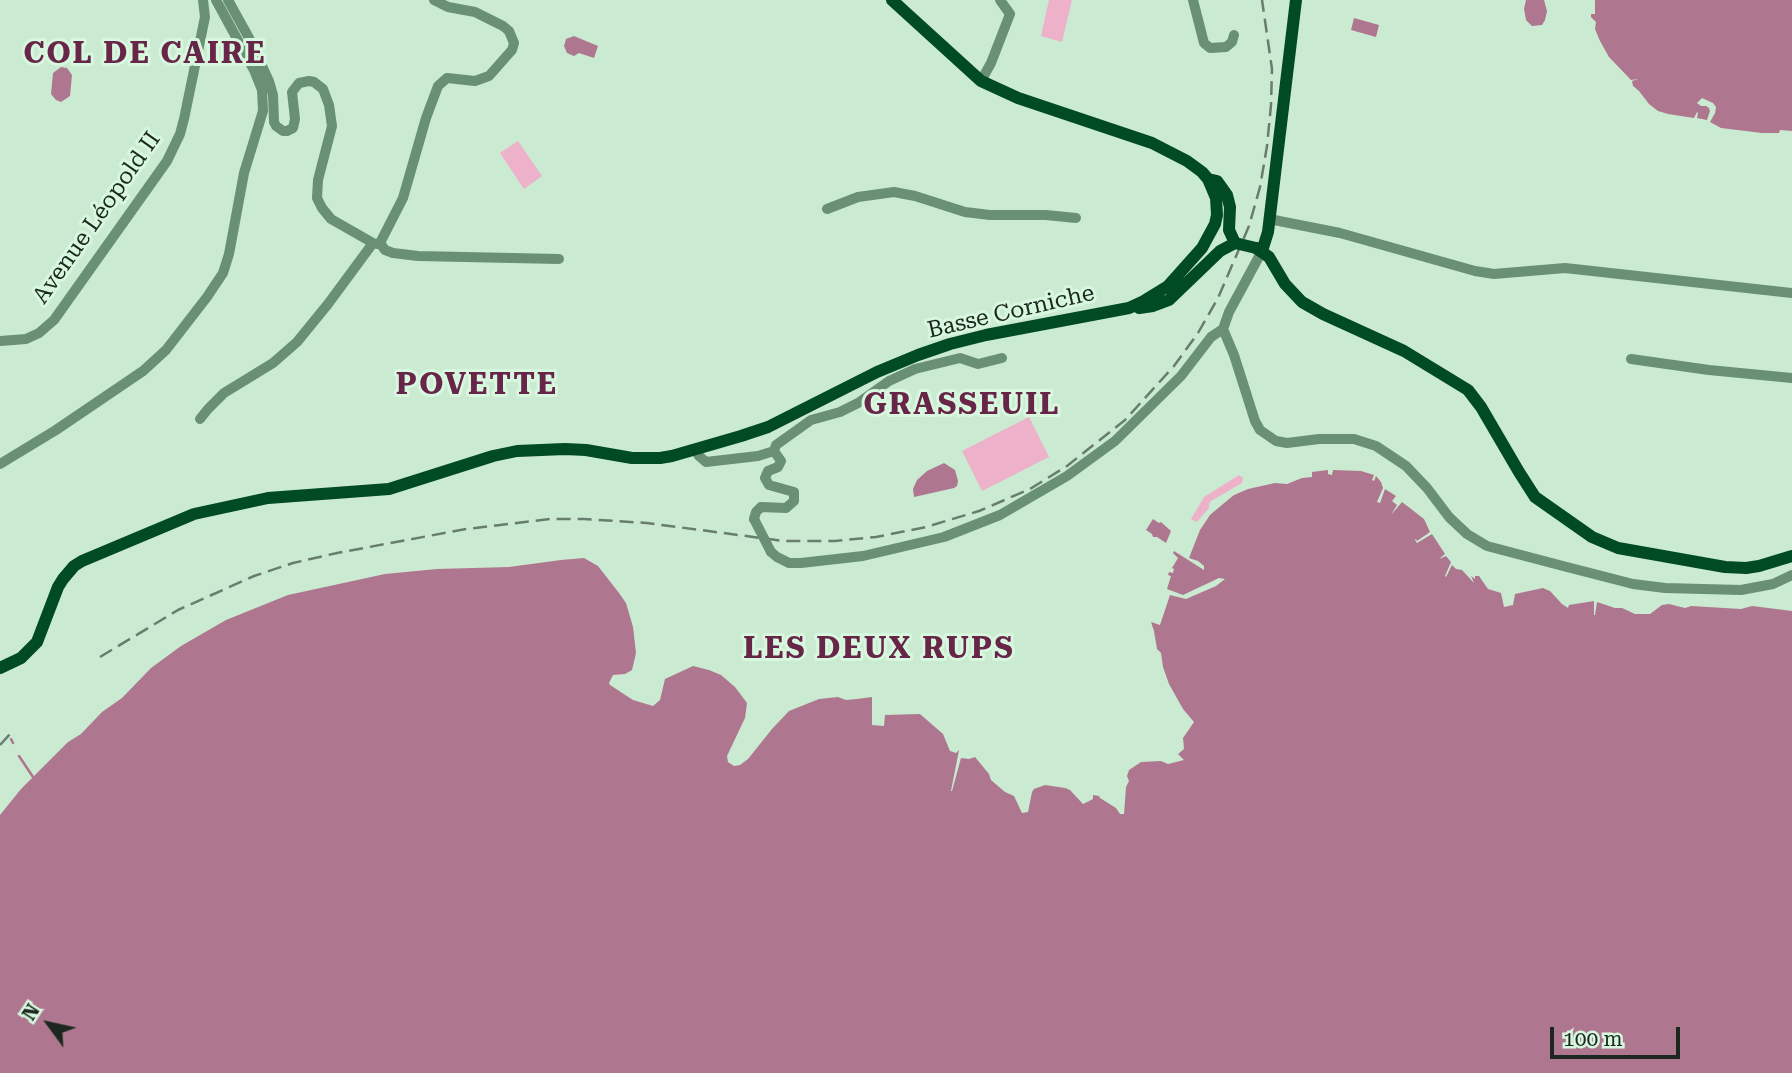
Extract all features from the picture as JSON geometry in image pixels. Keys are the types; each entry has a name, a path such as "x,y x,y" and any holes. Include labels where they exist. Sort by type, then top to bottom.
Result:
{"main road":[{"path":"892,0 981,80 1018,98 1152,143 1195,167 1208,180 1217,181 1222,185 1230,207 1229,230 1232,242"},
{"path":"1259,249 1268,232 1296,0"},
{"name":"Basse Corniche","path":"0,668 21,658 37,642 58,587 74,566 194,514 268,498 389,489 517,451 586,450 632,458 660,458 768,427 877,372 950,344 1129,308 1168,286 1202,248 1215,224 1217,206 1208,180"},
{"path":"1232,242 1259,249 1269,257 1285,284 1302,302 1404,351 1468,390 1535,497 1592,537 1618,548 1724,567 1759,566 1792,556"},
{"path":"1129,308 1162,304 1169,300 1232,242"},
{"path":"1168,286 1181,290"}],"street":[{"name":"Avenue Léopold II","path":"0,341 26,339 39,333 54,320 167,161 180,134 187,105 205,17 203,0"},
{"path":"0,464 143,371 166,350 223,273 244,173 263,111 262,90 254,70 216,0"},
{"path":"228,0 270,81 274,122 279,129 287,131 293,128 295,119 292,92 299,83 314,82 323,89 332,126 318,180 317,198 331,219 393,253 418,256 559,258"},
{"path":"200,419 224,393 272,363 297,342 377,243 403,198 438,86 447,78 475,81 489,76 512,50 514,43 509,31 503,26 475,12 448,7 434,0"},
{"path":"981,80 991,63 1010,14 1000,0"},
{"path":"1193,0 1204,43 1210,48 1226,47 1232,42 1234,35"},
{"path":"827,209 858,197 894,192 965,212 1076,218"},
{"path":"1269,219 1340,233 1494,274 1565,268 1792,293"},
{"path":"1259,249 1228,312 1223,329 1255,421 1260,430 1276,441 1287,443 1354,439 1384,450 1420,481 1456,524 1487,546 1621,581 1665,589 1741,590 1773,584 1792,575"},
{"path":"774,451 781,461 778,467 768,471 765,478 769,485 794,492 794,500 786,508 761,507 754,519 771,552 789,563 863,556 944,537 1000,515 1067,476 1115,441 1181,376 1211,337 1223,329"},
{"path":"774,451 776,445 811,420 840,412 889,381 915,369 960,358 978,364 1002,358"},
{"path":"1631,359 1792,378"},
{"path":"695,450 706,462 758,456 774,451"}],"shaded area":[{"path":"1049,0 1072,0 1062,42 1041,36"},
{"path":"1526,0 1544,0 1547,11 1542,25 1532,26 1526,20"},
{"path":"1595,0 1792,0 1792,131 1762,133 1721,128 1710,122 1716,107 1702,98 1697,103 1709,108 1707,120 1697,118 1697,112 1694,118 1658,111 1633,86 1632,81 1638,79 1631,80 1609,57 1595,29 1596,22 1591,17 1591,14 1595,14"},
{"path":"1354,18 1379,25 1376,37 1351,30"},
{"path":"574,36 598,46 594,58 579,53 574,56 567,53 564,46 566,39"},
{"path":"61,67 67,68 72,75 70,96 61,102 51,94 53,73"},
{"path":"518,141 542,176 524,189 500,153"},
{"path":"1029,417 1049,457 982,491 962,451"},
{"path":"944,463 955,470 957,486 914,497 913,489 917,480 927,471"},
{"path":"1328,470 1328,474 1332,475 1333,470 1361,471 1374,475 1374,481 1376,476 1383,488 1377,502 1380,503 1385,489 1396,496 1392,501 1397,505 1391,515 1402,502 1424,519 1430,532 1415,540 1417,543 1432,534 1445,554 1439,559 1446,556 1451,562 1445,576 1452,565 1462,570 1474,583 1471,576 1475,579 1475,576 1479,576 1488,589 1501,593 1504,607 1513,605 1515,594 1543,588 1568,608 1569,605 1594,601 1594,615 1597,602 1635,614 1650,614 1662,605 1669,604 1685,608 1691,606 1741,609 1752,606 1792,611 1792,1073 0,1073 0,815 21,789 68,742 122,698 151,668 181,646 226,620 288,595 385,574 509,567 584,558 598,566 619,593 626,603 633,627 636,653 632,670 613,675 610,685 633,700 653,706 660,700 665,679 693,666 721,675 747,703 745,718 727,756 728,762 734,766 748,759 789,711 819,699 872,697 872,725 884,726 885,715 920,714 943,734 950,751 956,753 959,750 951,791 961,758 975,757 991,780 1014,796 1022,813 1028,812 1034,789 1045,785 1070,790 1083,804 1093,799 1093,795 1099,796 1120,814 1124,814 1129,770 1141,762 1161,761 1168,764 1184,760 1178,754 1184,749 1183,738 1194,722 1169,684 1151,622 1160,625 1170,595 1186,599 1216,586 1225,579 1219,578 1183,595 1167,589 1171,576 1168,575 1169,572 1173,573 1172,568 1178,558 1174,551 1204,570 1204,566 1198,561 1189,558 1200,530 1210,515 1234,495 1275,483 1287,484 1312,477 1312,472"},
{"path":"1239,475 1243,478 1242,483 1211,501 1209,508 1197,522 1191,519 1204,497"},
{"path":"1153,519 1171,531 1166,543 1146,530"}],"waterway":[{"path":"11,739 13,743"},
{"path":"19,756 33,777"}],"railway":[{"path":"100,657 178,610 254,576 293,563 337,553 466,529 550,519 584,519 647,523 784,541 835,541 876,537 926,527 979,511 1030,489 1067,466 1125,420 1174,366 1198,333 1218,298 1249,226 1260,187 1267,146 1272,69 1262,0"},
{"path":"0,745 11,733"}],"district":[{"name":"COL DE CAIRE","path":"145,54"},
{"name":"POVETTE","path":"477,385"},
{"name":"GRASSEUIL","path":"962,405"},
{"name":"LES DEUX RUPS","path":"879,649"}]}
